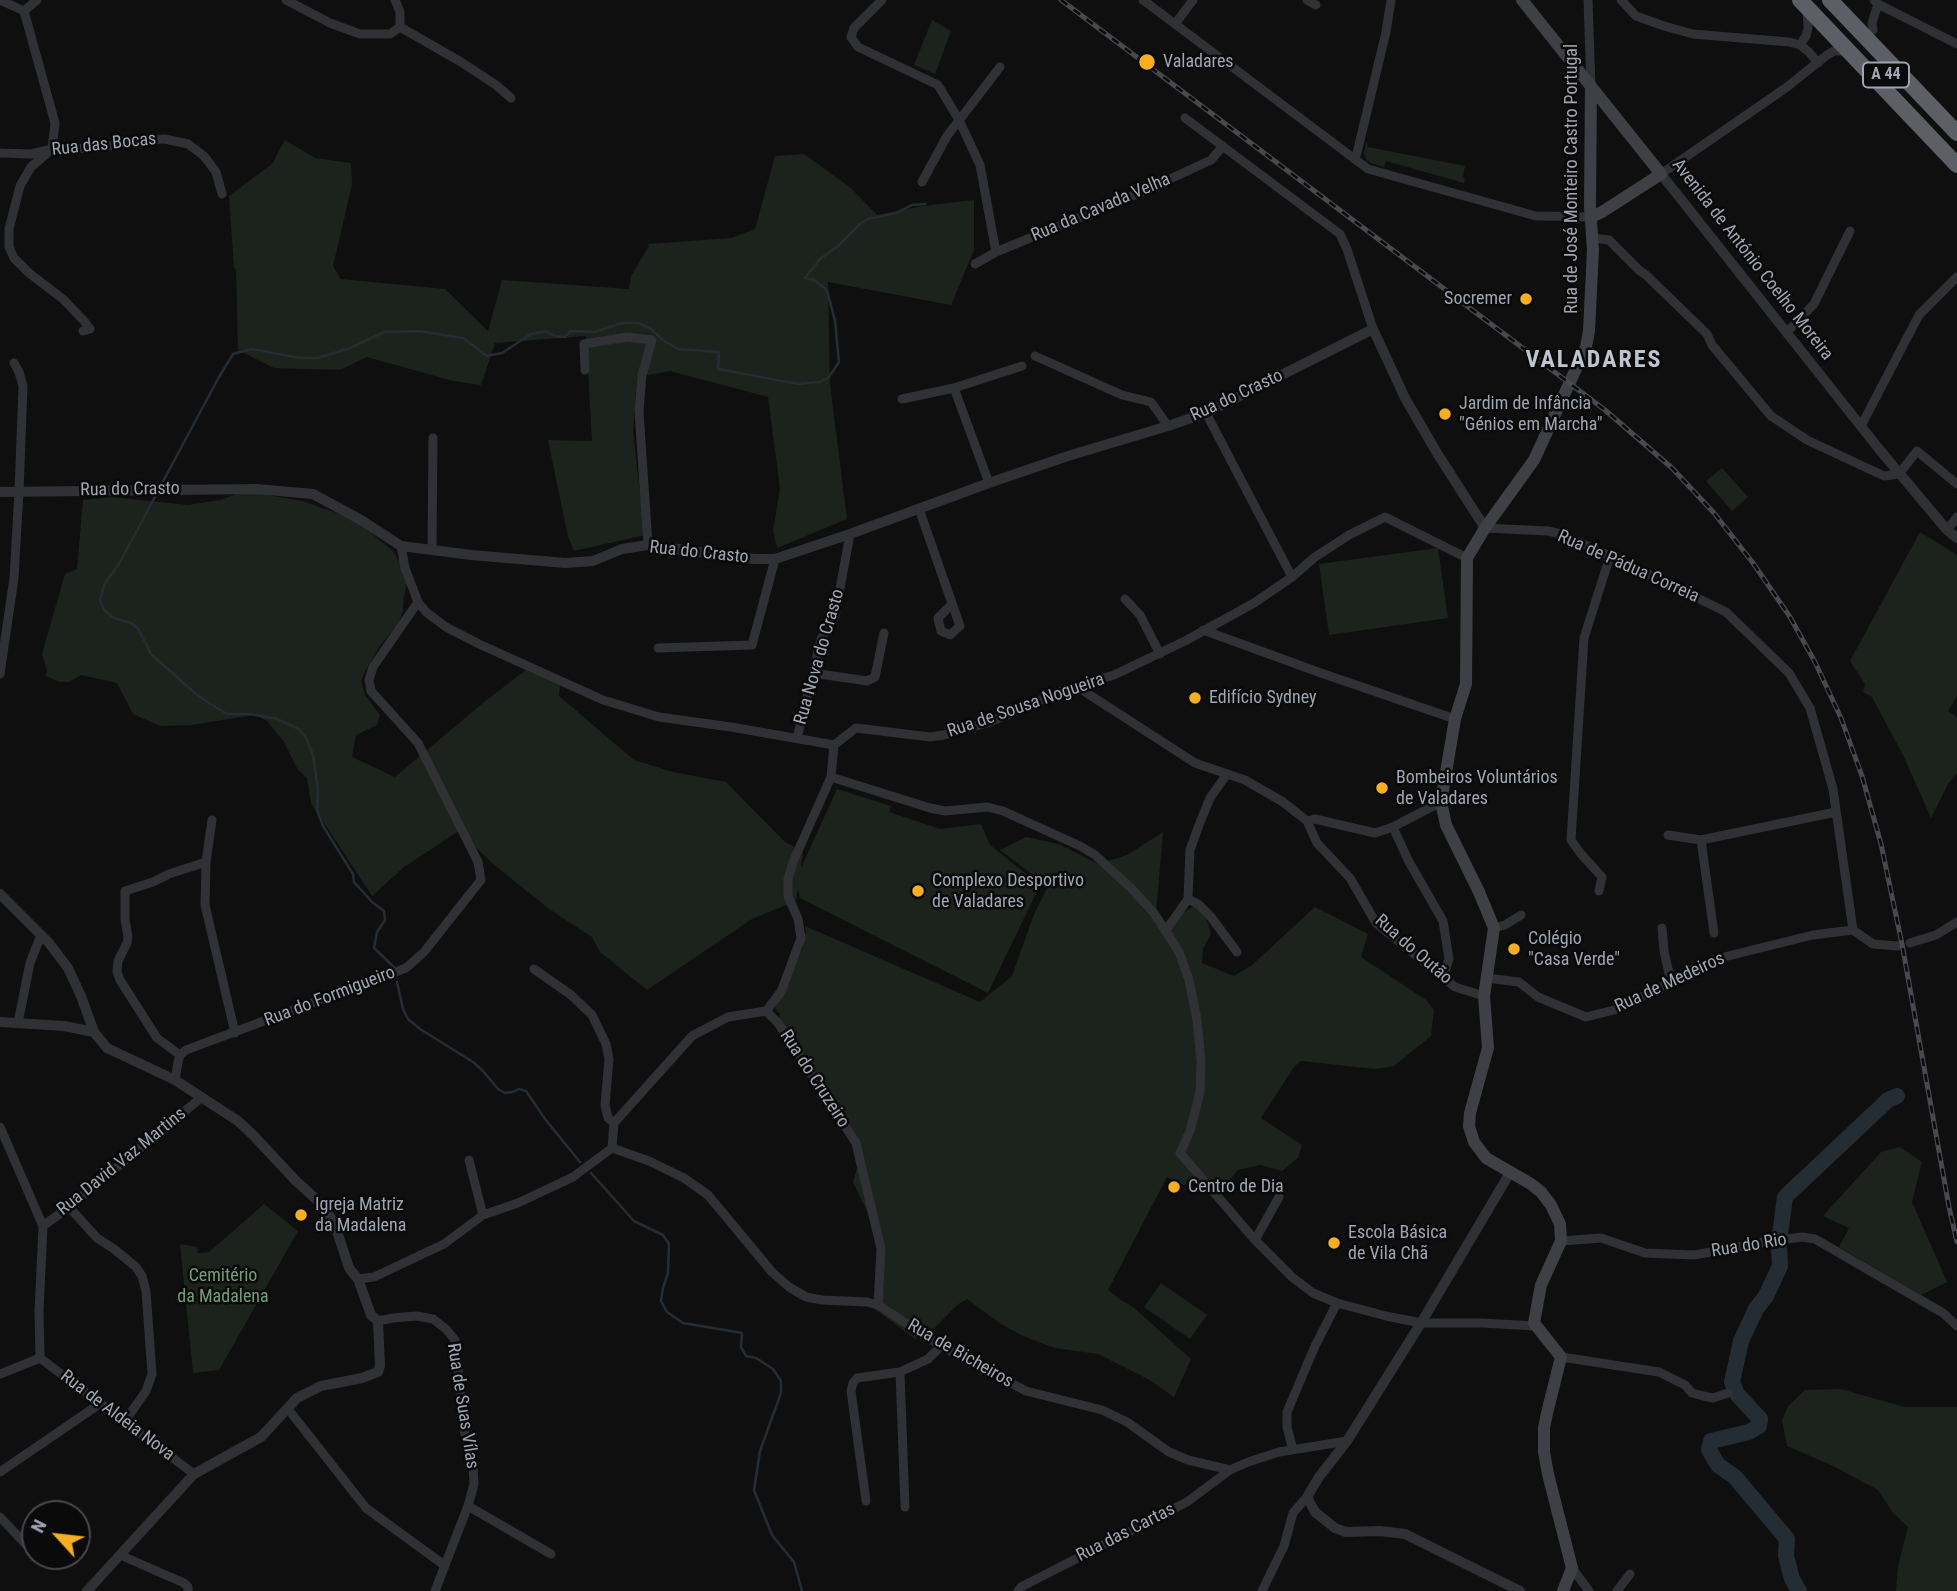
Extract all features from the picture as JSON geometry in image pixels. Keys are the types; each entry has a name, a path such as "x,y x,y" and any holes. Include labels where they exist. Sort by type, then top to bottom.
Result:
{"highway":[{"name":"A 44","path":"1830,0 1957,133"},
{"path":"1844,0 1957,119"},
{"name":"A 44","path":"1807,2 1957,150"},
{"path":"1807,2 1849,51 1957,165"}],"main road":[{"name":"Avenida de António Coelho Moreira","path":"1522,0 1661,174"},
{"name":"Rua de José Monteiro Castro Portugal","path":"1467,558 1534,460 1586,347 1593,238 1591,86"},
{"path":"1591,217 1661,174"},
{"path":"1467,558 1466,684 1455,719 1441,802 1446,825 1494,928 1484,996 1488,1048 1470,1113 1469,1126 1474,1142 1486,1158 1541,1192 1560,1224 1561,1241 1541,1285 1534,1319 1535,1326 1561,1357 1544,1428 1544,1452 1572,1568 1563,1591"}],"street":[{"path":"0,0 24,11 55,123 51,149 31,167 20,186 9,229 9,247 14,258 29,273 63,299 84,321 90,329 83,331"},
{"path":"24,11 37,0"},
{"path":"286,0 330,23 360,34 390,34 400,27"},
{"path":"395,0 400,12 400,27"},
{"path":"882,0 855,28 851,37 858,47 938,85 959,120 980,165 996,252"},
{"path":"1143,0 1368,169 1536,216 1591,217"},
{"path":"1175,24 1193,0"},
{"path":"1353,159 1357,153 1386,32 1391,0"},
{"name":"Rua de José Monteiro Castro Portugal","path":"1588,0 1591,86"},
{"path":"1621,0 1636,16 1693,34 1789,42 1800,45 1818,62"},
{"path":"1800,45 1808,28 1807,2"},
{"path":"1873,30 1876,2 1957,44"},
{"path":"400,27 461,62 511,98"},
{"path":"1661,174 1787,87 1834,51 1849,51"},
{"path":"922,182 947,136 1000,67"},
{"path":"1185,118 1339,234 1347,248 1373,329 1405,398 1485,528"},
{"name":"Rua das Bocas","path":"0,153 31,154 51,149 96,148 165,139 188,144 204,156 216,173 222,194"},
{"name":"Rua da Cavada Velha","path":"975,264 996,252 1212,160 1223,146"},
{"name":"Avenida de António Coelho Moreira","path":"1661,174 1899,474 1957,538"},
{"path":"1787,332 1814,304 1850,231"},
{"path":"1593,238 1608,240 1698,326 1771,415 1807,440 1884,476 1899,474 1917,451 1957,484"},
{"path":"1861,426 1919,315 1957,277"},
{"name":"Rua do Crasto","path":"0,492 257,489 313,494 401,546 565,563 593,561 622,549 648,545 754,559 775,559 989,482 1206,412 1373,329"},
{"path":"585,370 584,344 627,337 652,340 642,374 639,411 648,545"},
{"path":"1035,356 1122,396 1151,402 1168,426"},
{"path":"0,674 14,578 19,492 23,386 14,363"},
{"path":"902,399 954,388 1022,366"},
{"path":"954,388 989,482"},
{"path":"1206,412 1292,577"},
{"path":"432,550 433,438"},
{"path":"919,509 952,604"},
{"name":"Rua de Sousa Nogueira","path":"834,745 856,728 930,737 944,735 987,723 1049,695 1114,675 1254,603 1292,577 1315,557 1349,535 1385,517 1467,558"},
{"path":"1947,530 1957,517"},
{"name":"Rua de Pádua Correia","path":"1485,528 1561,534 1726,611 1789,673 1810,708 1833,789 1853,930"},
{"name":"Rua Nova do Crasto","path":"797,738 821,639 835,616 849,534"},
{"path":"358,1279 374,1276 444,1244 483,1215 518,1203 573,1177 612,1148 614,1123 692,1035 727,1017 766,1011 781,992 801,939 788,895 788,879 831,777 834,745 732,727 659,718 603,700 446,627 426,612 418,602 405,568 401,546"},
{"path":"1600,891 1602,877 1571,840 1584,638 1610,556"},
{"path":"658,648 752,645 775,559"},
{"path":"1125,599 1140,615 1160,653"},
{"name":"Rua do Formigueiro","path":"180,1055 216,1038 406,968 424,952 481,880 478,862 418,743 371,691 369,680 373,667 418,602"},
{"path":"1203,630 1455,719"},
{"path":"813,673 867,681 875,677 884,633"},
{"path":"1076,686 1195,763 1245,780 1283,802 1307,821 1315,819 1375,833 1393,827 1441,802"},
{"path":"1166,930 1188,899 1190,850 1210,798 1227,774"},
{"path":"831,777 945,811 987,807 1003,811 1095,855 1131,888 1154,913 1178,952 1189,980 1197,1020 1201,1061 1200,1092 1196,1113 1180,1153 1255,1240 1292,1277 1313,1293 1337,1303 1386,1316 1420,1322 1535,1326"},
{"path":"1668,835 1701,840 1836,813"},
{"path":"212,820 206,862 205,905 235,1033"},
{"name":"Rua do Outão","path":"1307,821 1317,843 1350,878 1376,923 1455,987 1484,996"},
{"path":"1393,827 1408,860 1443,921 1449,959 1443,977"},
{"path":"1701,840 1714,933"},
{"path":"176,1080 180,1055 157,1038 117,972 118,961 128,936 125,891 206,862"},
{"path":"0,894 41,935 68,968 94,1032 107,1048 176,1080 238,1121 316,1199 334,1222 349,1268 358,1279 371,1315 378,1321 378,1372 321,1386 297,1398 261,1437 194,1474 87,1591"},
{"path":"1188,899 1198,904 1237,952"},
{"path":"1494,928 1506,925 1521,915"},
{"path":"1910,943 1936,935 1957,922"},
{"path":"1662,928 1671,982"},
{"path":"1853,930 1873,944 1898,946"},
{"name":"Rua de Medeiros","path":"1487,978 1520,982 1538,998 1586,1017 1618,1009 1716,959 1813,935 1853,930"},
{"path":"18,1023 30,963 41,935"},
{"path":"534,969 571,995 592,1015 606,1044 608,1059 605,1105 608,1118 614,1123"},
{"name":"Rua do Cruzeiro","path":"766,1011 778,1023 856,1143 881,1249 878,1305"},
{"path":"0,1022 64,1026 94,1032"},
{"name":"Rua David Vaz Martins","path":"43,1226 202,1097"},
{"path":"0,1127 43,1226 38,1312 40,1358 0,1374"},
{"name":"Rua de Bicheiros","path":"612,1148 649,1161 684,1178 708,1195 772,1272 806,1297 878,1305 941,1346 1026,1391 1102,1410 1127,1422 1169,1452 1188,1460 1230,1470"},
{"path":"469,1160 483,1215"},
{"path":"1262,1591 1283,1546 1293,1513 1346,1441 1511,1171"},
{"path":"1255,1240 1279,1197"},
{"path":"69,1207 97,1238 136,1267 146,1291 152,1374 146,1391 125,1421"},
{"name":"Rua do Rio","path":"1561,1241 1601,1238 1645,1253 1694,1255 1802,1237 1815,1239 1943,1313 1956,1325"},
{"path":"1293,1450 1287,1427 1287,1412 1337,1303"},
{"name":"Rua de Suas Vílas","path":"378,1321 417,1316 433,1319 455,1340 464,1430 473,1466 474,1484 435,1591"},
{"path":"866,1501 851,1391 853,1383 857,1378 900,1371 928,1359 941,1346"},
{"path":"1561,1357 1659,1372 1685,1385 1692,1393 1703,1396 1713,1398 1728,1393"},
{"name":"Rua de Aldeia Nova","path":"40,1358 194,1474"},
{"path":"900,1371 905,1507"},
{"path":"0,1472 101,1403"},
{"path":"288,1409 366,1508 444,1565"},
{"path":"1230,1470 1248,1462 1293,1450 1346,1441"},
{"name":"Rua das Cartas","path":"1018,1591 1021,1587 1186,1502 1230,1470"},
{"path":"1307,1497 1315,1512 1335,1528 1346,1532 1395,1532 1414,1537 1520,1591"},
{"path":"468,1506 551,1553"},
{"path":"0,1517 21,1539"},
{"path":"120,1555 184,1583 188,1591"},
{"path":"1572,1568 1589,1591"},
{"path":"1617,1591 1630,1574"}],"green space":[{"path":"932,20 951,31 935,74 914,65"},
{"path":"285,140 315,158 351,163 352,185 333,266 341,279 445,289 488,331 502,280 629,289 631,276 648,244 731,238 755,229 775,156 804,154 851,188 877,215 974,200 974,250 951,305 828,282 830,384 847,519 777,548 773,531 780,488 768,397 670,371 637,377 633,432 645,535 574,551 568,537 548,440 592,441 586,336 495,343 481,385 453,381 367,357 340,370 274,368 238,350 236,269 229,196 272,164"},
{"path":"1366,142 1368,147 1465,166 1464,183 1386,161 1384,167 1371,163 1364,154"},
{"path":"1722,468 1748,497 1732,511 1706,481"},
{"path":"245,491 302,501 354,519 394,552 408,579 399,623 378,648 361,680 365,695 380,715 377,725 356,735 352,757 395,777 526,670 560,685 559,696 634,760 673,772 726,782 785,842 803,852 801,868 837,789 891,806 889,812 940,829 981,824 990,845 1040,885 988,993 800,898 798,888 796,901 752,919 647,990 600,952 592,937 549,909 492,863 459,831 404,867 372,896 311,803 307,778 298,770 284,742 267,721 255,715 191,725 160,726 133,714 117,683 81,675 69,682 59,682 46,676 42,654 65,574 77,569 83,500 112,497 188,505 220,500"},
{"path":"1920,532 1957,555 1957,696 1948,711 1957,717 1957,773 1948,784 1931,818 1904,757 1872,697 1863,692 1865,684 1850,661"},
{"path":"1438,548 1448,618 1329,635 1319,564"},
{"path":"1163,832 1155,925 1171,921 1194,906 1206,918 1211,934 1203,949 1202,963 1234,976 1252,965 1315,907 1368,934 1361,957 1426,1000 1434,1010 1431,1036 1394,1066 1375,1069 1301,1061 1294,1067 1261,1118 1302,1145 1298,1158 1282,1171 1260,1165 1238,1170 1223,1188 1207,1179 1183,1185 1167,1177 1108,1290 1133,1307 1191,1359 1174,1397 1148,1379 1098,1354 1055,1348 1023,1336 1001,1324 967,1299 957,1305 930,1333 924,1330 915,1339 871,1306 883,1275 871,1220 853,1182 857,1168 851,1138 780,1019 774,1006 773,994 793,968 803,948 805,926 980,1002 1012,976 1034,914 1048,886 1000,850 1026,837 1059,844 1098,864 1127,855"},
{"path":"1900,1147 1922,1162 1912,1202 1947,1282 1921,1295 1839,1247 1849,1228 1823,1216 1881,1152"},
{"name":"Cemitério da Madalena","path":"264,1204 298,1231 219,1370 193,1373 180,1244 197,1247 198,1253 209,1252"},
{"path":"1161,1283 1207,1315 1190,1339 1144,1307"},
{"path":"1841,1389 1904,1407 1957,1407 1957,1591 1896,1591 1898,1566 1908,1527 1893,1513 1878,1490 1787,1446 1782,1420 1788,1406 1805,1390"}],"waterway":[{"path":"160,487 233,354 252,349 300,358 318,358 350,348 384,332 419,331 463,338 487,356 502,353 531,334 546,331 565,337 571,331 595,332 622,323 638,323 678,349 719,352 718,369 798,384 820,382 829,377 839,362 835,321 827,290 814,280 805,278 820,259 868,219 896,213 912,205 925,204"},
{"path":"157,493 119,564 105,583 100,600 104,610 114,618 138,628 151,654 197,695 227,714 250,714 277,719 299,729 313,755 318,789 317,810 323,826 353,874 354,882 384,911 385,920 377,932 374,948 395,968"},
{"path":"397,982 408,1019 473,1062 498,1089 505,1093 519,1089 526,1091 580,1162"},
{"path":"1780,1235 1785,1197 1888,1100 1897,1096"},
{"path":"591,1173 634,1221 663,1235 669,1244 668,1273 661,1301 667,1312 683,1323 742,1333 741,1347 746,1356 756,1358 773,1369 781,1381 781,1393 760,1451 754,1490 772,1535 794,1562 802,1591"},
{"path":"1779,1246 1780,1266 1741,1341 1732,1382 1737,1394 1760,1419 1759,1426 1749,1432 1711,1441 1709,1450 1718,1465 1735,1477 1787,1539 1786,1556 1792,1579 1799,1591"}],"railway":[{"path":"1061,0 1605,410 1672,468 1714,513 1753,563 1790,617 1815,662 1841,718 1862,776 1881,844 1902,944 1957,1242"}],"place":[{"name":"Valadares","path":"1147,62"},
{"name":"Socremer","path":"1526,299"},
{"name":"Jardim de Infância \"Génios em Marcha\"","path":"1445,414"},
{"name":"Edifício Sydney","path":"1195,698"},
{"name":"Bombeiros Voluntários de Valadares","path":"1382,788"},
{"name":"Complexo Desportivo de Valadares","path":"918,891"},
{"name":"Colégio \"Casa Verde\"","path":"1514,949"},
{"name":"Centro de Dia","path":"1174,1187"},
{"name":"Igreja Matriz da Madalena","path":"301,1215"},
{"name":"Escola Básica de Vila Chã","path":"1334,1243"}],"district":[{"name":"VALADARES","path":"1594,361"}]}
